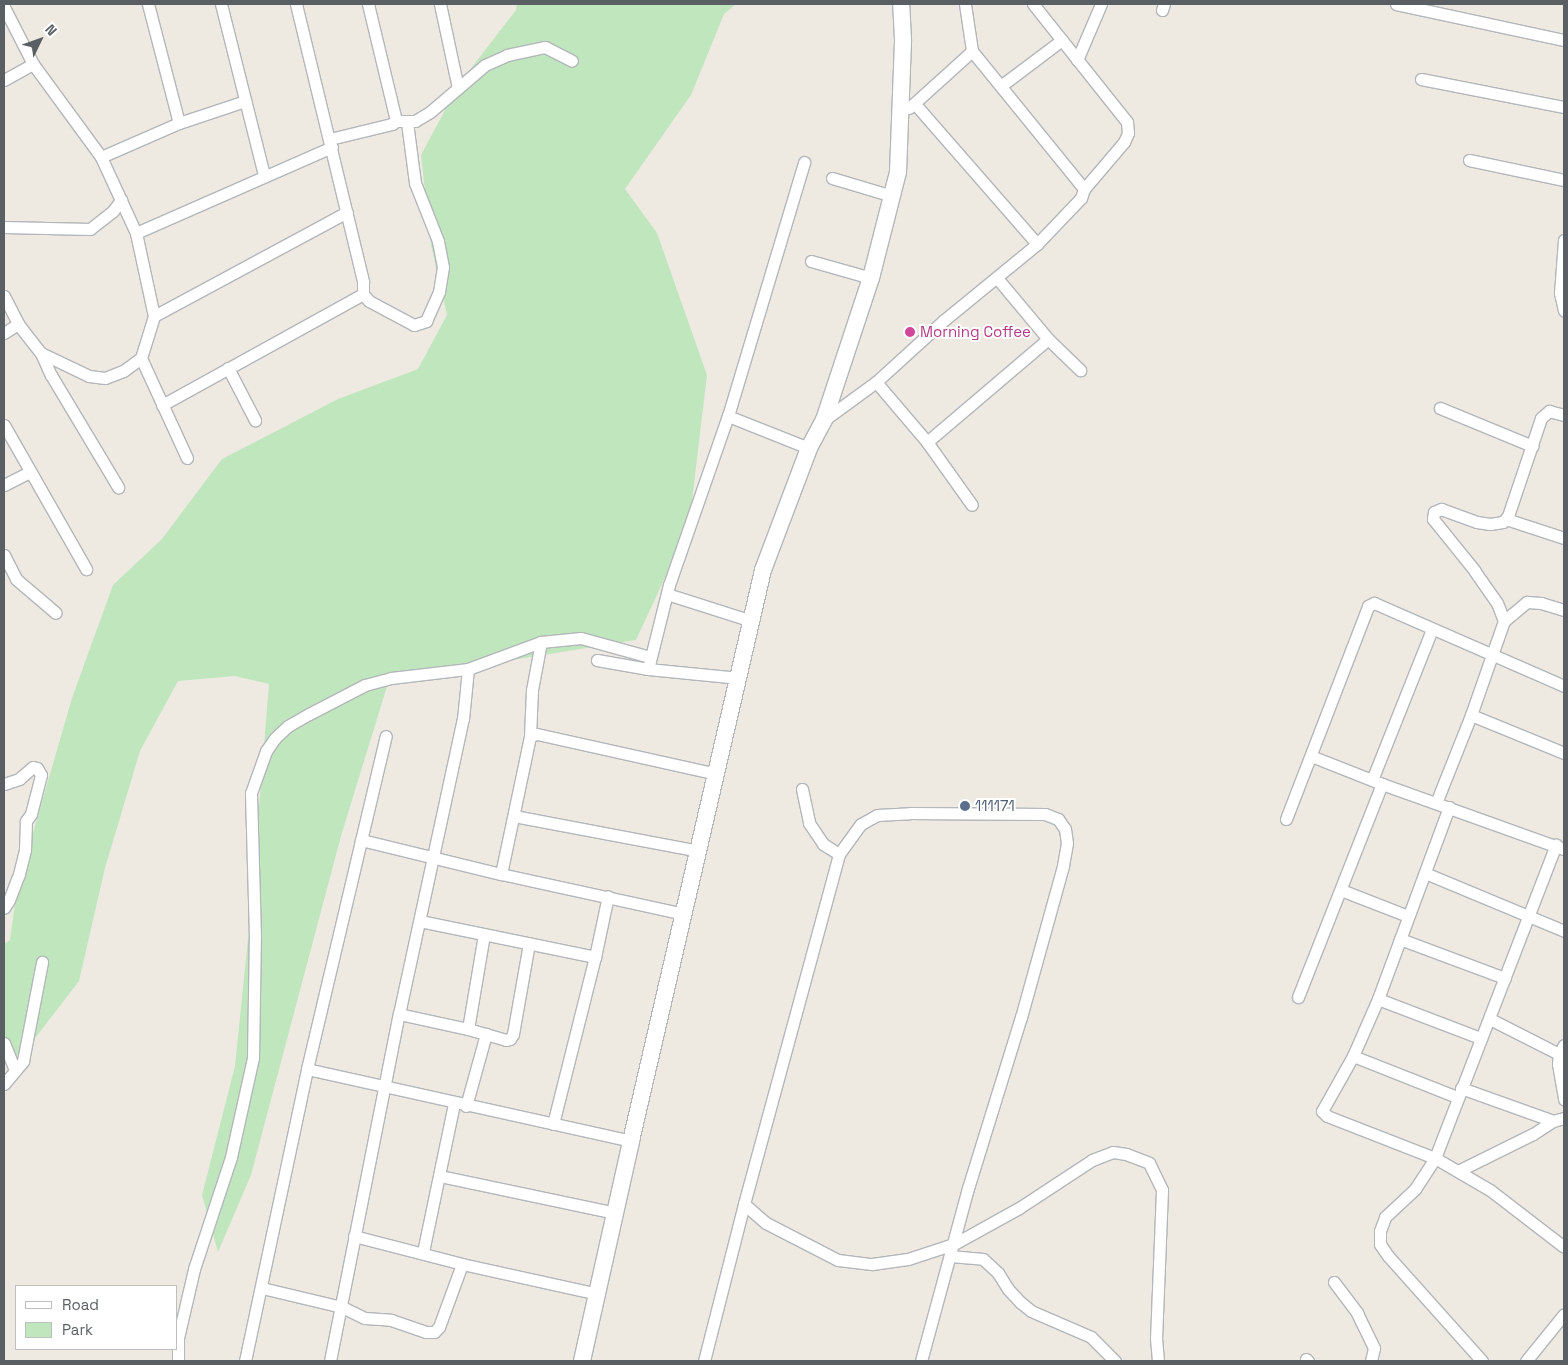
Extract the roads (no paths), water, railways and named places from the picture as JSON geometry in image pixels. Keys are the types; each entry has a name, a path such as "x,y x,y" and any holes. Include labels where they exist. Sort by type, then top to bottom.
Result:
{"street":[{"path":"148,4 178,123"},
{"path":"221,4 264,176"},
{"path":"296,4 364,282 363,294 369,301 414,325 426,322 439,292 442,267 438,241 415,183 401,122 368,4"},
{"path":"440,4 458,88"},
{"path":"582,1361 599,1294 631,1141 740,678 763,570 809,448 824,420 871,278 898,172 908,109 901,4"},
{"path":"965,4 972,51 1084,188"},
{"path":"824,420 876,382 943,321 1037,244 1081,198 1084,188 1124,142 1128,134 1127,122 1033,4"},
{"path":"1077,60 1101,4"},
{"path":"1396,4 1564,40"},
{"path":"4,7 33,64 101,157 136,233 154,316 141,358 123,371 105,378 89,376 41,353"},
{"path":"1002,86 1062,40"},
{"path":"136,233 264,176 331,143 392,124 415,121 430,112 485,65 507,55 545,47 572,61"},
{"path":"908,109 972,51"},
{"path":"4,80 33,64"},
{"path":"1421,79 1564,107"},
{"path":"101,157 178,123 245,101"},
{"path":"908,109 1037,244"},
{"path":"1468,160 1564,180"},
{"path":"649,663 666,594 728,416 804,162"},
{"path":"832,178 892,196"},
{"path":"4,227 90,230 113,211 121,200"},
{"path":"154,316 347,212"},
{"path":"1564,240 1562,282 1564,311"},
{"path":"811,261 871,278"},
{"path":"997,278 1048,339 1080,370"},
{"path":"162,405 363,294"},
{"path":"4,296 18,324 41,353 118,486"},
{"path":"4,333 18,324"},
{"path":"927,442 1048,339"},
{"path":"141,358 187,458"},
{"path":"228,368 255,420"},
{"path":"876,382 927,442 972,504"},
{"path":"1440,408 1532,446"},
{"path":"1504,620 1484,583 1433,519 1434,512 1441,509 1477,522 1490,524 1503,522 1506,519 1541,418 1549,412 1564,415"},
{"path":"728,416 809,448"},
{"path":"4,425 86,569"},
{"path":"4,486 30,472"},
{"path":"1506,519 1564,538"},
{"path":"4,555 16,578 56,612"},
{"path":"666,594 752,621"},
{"path":"1436,803 1471,715 1504,620 1527,602 1541,603 1564,610"},
{"path":"1286,819 1368,606 1374,603 1564,686"},
{"path":"1298,997 1341,890 1377,782 1432,629"},
{"path":"178,1361 178,1338 194,1269 231,1157 253,1058 255,937 251,792 259,767 275,738 288,726 365,685 391,678 468,669 542,642 581,638 649,663"},
{"path":"501,874 530,736 532,690 542,642"},
{"path":"596,660 649,663 740,678"},
{"path":"330,1361 399,1014 463,718 468,669"},
{"path":"1471,715 1564,753"},
{"path":"530,736 537,734 718,774"},
{"path":"244,1361 262,1288 306,1069 386,736"},
{"path":"1311,756 1377,782 1560,847 1528,915 1490,1019 1480,1038 1459,1092 1436,1158 1415,1189 1385,1217 1380,1231 1380,1244 1388,1256 1482,1361"},
{"path":"4,784 19,779 33,768 37,768 41,775 31,814 26,821 25,850 19,874 4,908"},
{"path":"802,789 809,822 822,844 839,854"},
{"path":"1449,807 1378,999 1352,1056 1322,1111 1327,1116 1436,1158 1490,1190 1564,1247"},
{"path":"704,1361 744,1204 839,854 861,824 878,815 910,813 1045,814 1058,819 1065,829 1067,843 1063,866 1021,1017 968,1188 921,1361"},
{"path":"514,816 699,851"},
{"path":"361,840 501,874 685,914"},
{"path":"1425,873 1564,931"},
{"path":"1341,890 1408,916"},
{"path":"553,1124 595,958 608,896"},
{"path":"420,921 595,958"},
{"path":"468,1029 484,934"},
{"path":"1400,939 1505,978"},
{"path":"399,1014 468,1029 506,1040 512,1037 530,943"},
{"path":"4,1084 23,1062 42,962"},
{"path":"1378,999 1480,1038"},
{"path":"1490,1019 1562,1049 1560,1083 1564,1099"},
{"path":"466,1106 486,1034"},
{"path":"4,1044 15,1070"},
{"path":"1352,1056 1552,1121"},
{"path":"306,1069 454,1104 631,1141"},
{"path":"423,1252 454,1104"},
{"path":"1458,1171 1533,1134 1552,1121 1564,1118"},
{"path":"744,1204 766,1223 838,1260 872,1264 908,1259 954,1244 1019,1208 1092,1160 1113,1152 1126,1154 1149,1163 1162,1190 1156,1338 1158,1361"},
{"path":"440,1176 616,1213"},
{"path":"354,1236 423,1252 462,1264 599,1294"},
{"path":"950,1256 983,1259 998,1273 1008,1289 1031,1311 1092,1337 1115,1361"},
{"path":"262,1288 342,1307 364,1318 391,1320 426,1332 434,1332 439,1327 462,1264"},
{"path":"1334,1282 1357,1313 1374,1348 1371,1361"},
{"path":"1526,1361 1564,1314"}],"place":[{"name":"Morning Coffee","path":"910,332"},
{"name":"111171","path":"965,806"}]}
